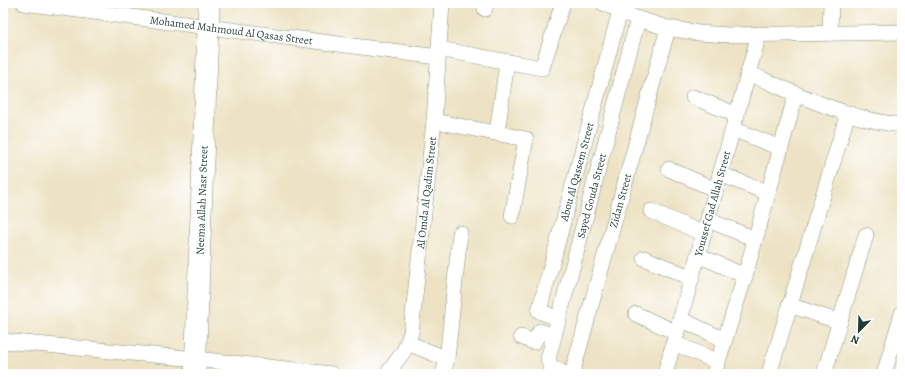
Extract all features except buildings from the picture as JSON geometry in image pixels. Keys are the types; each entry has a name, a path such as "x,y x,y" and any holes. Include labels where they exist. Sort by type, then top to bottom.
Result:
{"street":[{"name":"Mohamed Mahmoud Al Qasas Street","path":"24,3 207,27 439,53 542,67 563,3"},
{"name":"Neema Allah Nasr Street","path":"195,366 208,3"},
{"name":"Al Omda Al Qadim Street","path":"387,374 400,359 408,342 412,322 434,121 442,3"},
{"path":"603,3 638,19 668,28 698,33 759,34 902,32"},
{"path":"830,33 831,3"},
{"name":"Abou Al Qassem Street","path":"559,319 539,311 620,11"},
{"name":"Sayed Gouda Street","path":"559,373 551,367 548,362 638,19"},
{"name":"Zidan Street","path":"572,374 668,28"},
{"name":"Youssef Gad Allah Street","path":"665,374 759,34"},
{"path":"497,133 507,62"},
{"path":"748,73 796,94 848,113 890,124 902,125"},
{"path":"677,332 716,368 745,276 796,94"},
{"path":"693,97 780,148"},
{"path":"768,374 848,113"},
{"path":"434,121 526,140 512,216"},
{"path":"669,169 716,190"},
{"path":"720,174 768,193"},
{"path":"651,211 755,239"},
{"path":"443,374 447,359 460,233"},
{"path":"824,374 866,234"},
{"path":"698,255 745,276"},
{"path":"644,258 692,278"},
{"path":"790,305 840,322"},
{"path":"884,374 899,337 902,313"},
{"path":"636,314 677,332 725,340"},
{"path":"521,337 534,342 540,331 554,336"},
{"path":"3,341 195,366 332,374"},
{"path":"408,342 447,359"}]}
